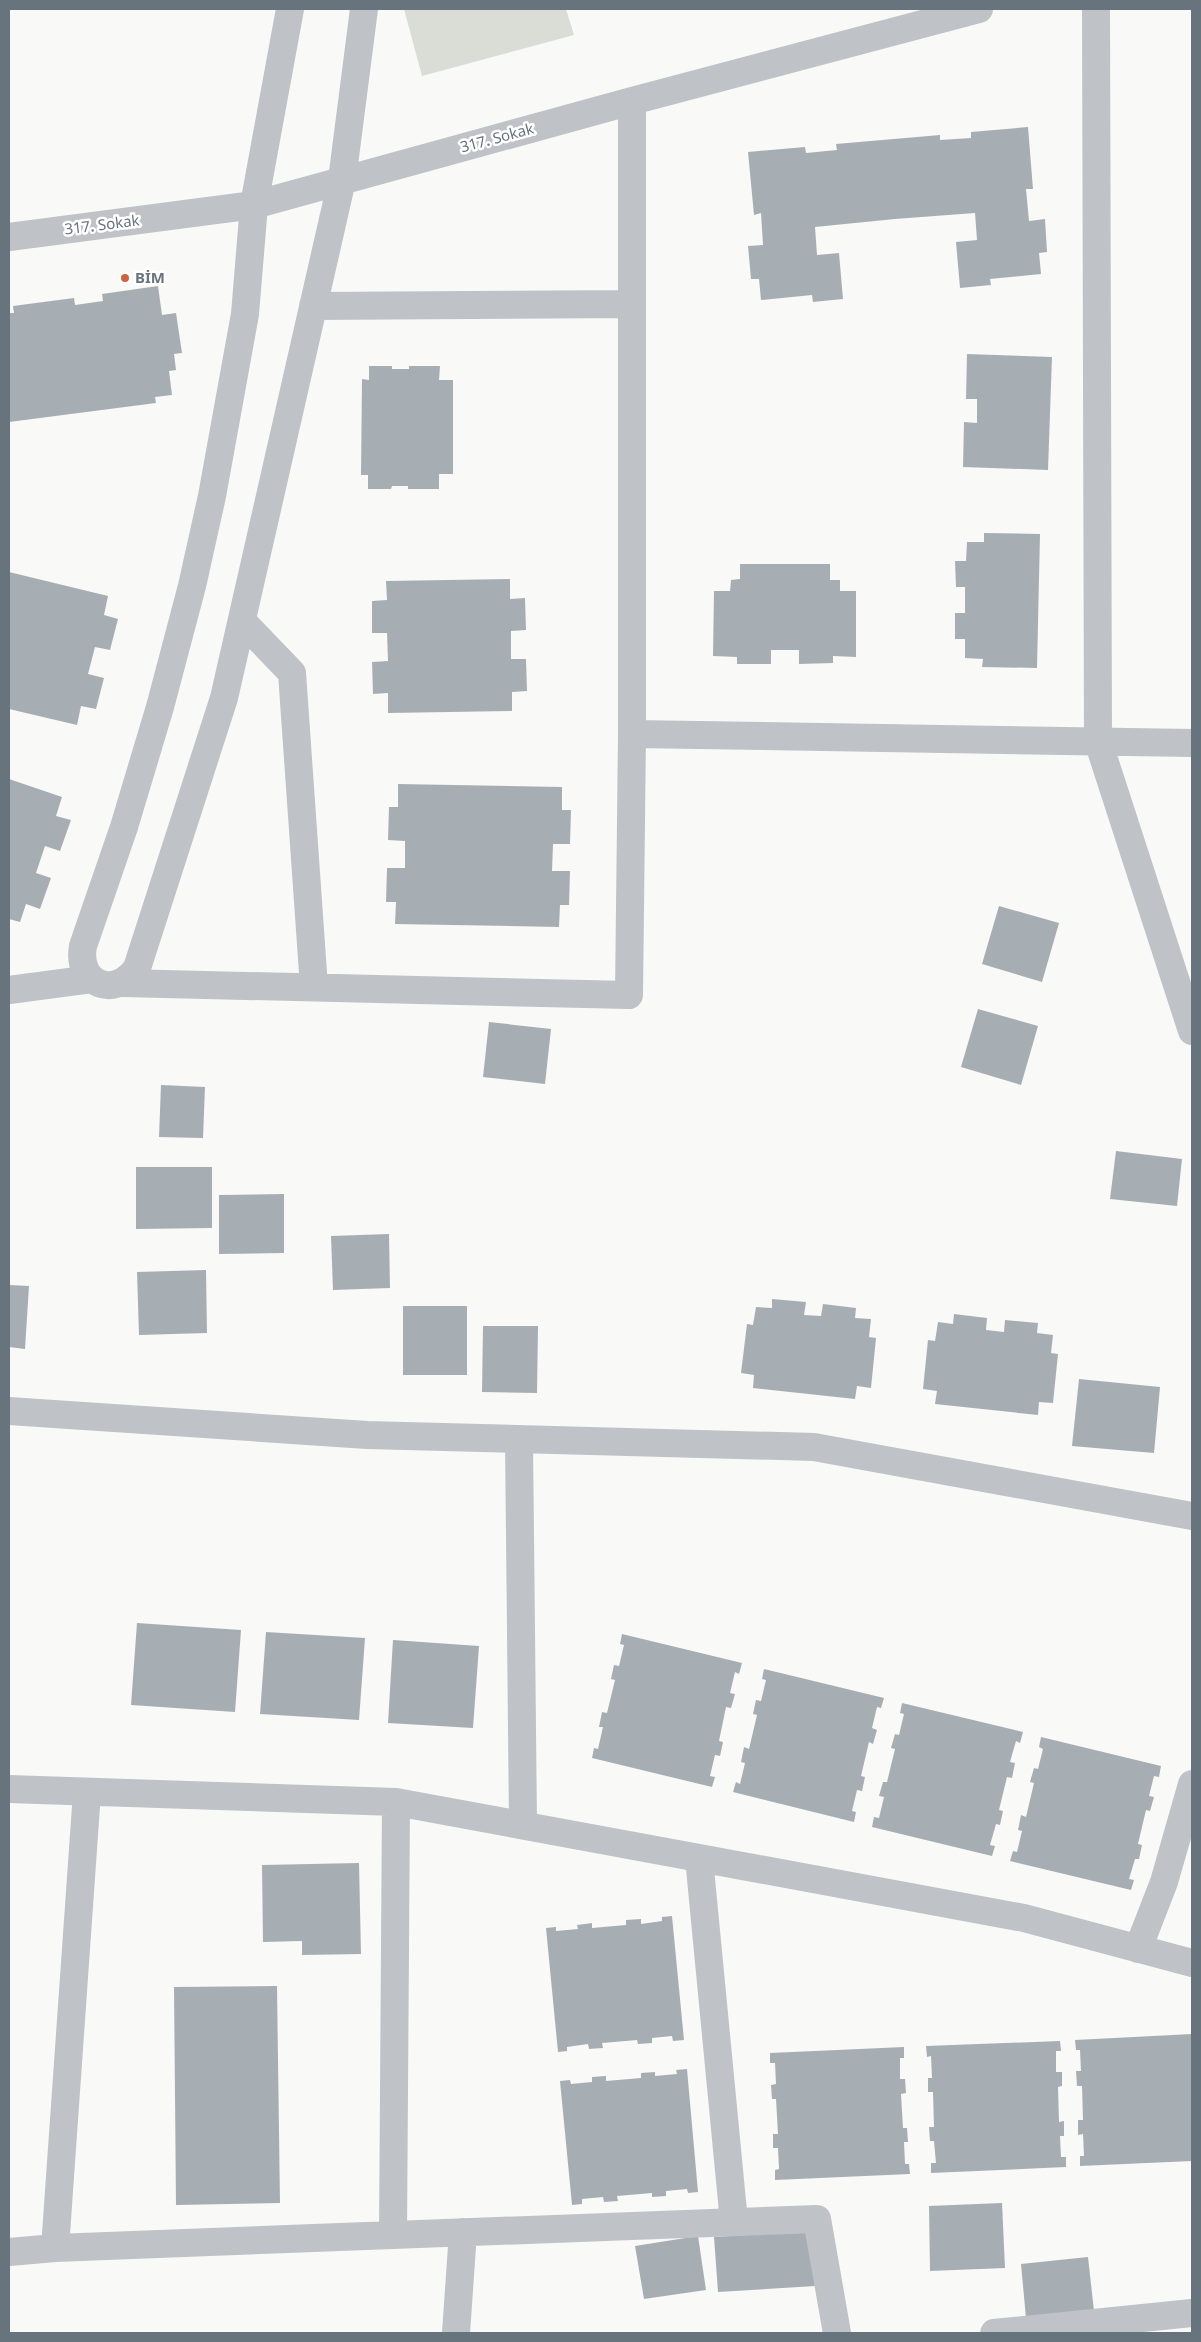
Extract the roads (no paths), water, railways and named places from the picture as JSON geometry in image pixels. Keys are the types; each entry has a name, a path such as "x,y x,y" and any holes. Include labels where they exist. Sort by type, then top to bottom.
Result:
{"street":[{"path":"290,9 254,205 245,314 212,496 192,586 160,707 124,828 83,946 82,964 92,979 103,985 113,986 123,983 629,995 632,734 632,101"},
{"path":"123,983 131,976 140,959 224,698 342,180 364,9"},
{"name":"317. Sokak","path":"9,237 254,205 632,101 979,9"},
{"path":"1096,9 1098,741 1192,1031"},
{"path":"313,306 632,304"},
{"path":"242,621 292,673 314,987"},
{"path":"632,734 1192,743"},
{"path":"9,990 92,979"},
{"path":"9,1411 367,1435 814,1447 1192,1516"},
{"path":"519,1439 523,1826"},
{"path":"1138,1949 1164,1882 1192,1784"},
{"path":"9,1789 396,1802 1024,1918 1192,1963"},
{"path":"56,2248 87,1792"},
{"path":"394,2234 396,1802"},
{"path":"699,1858 734,2222"},
{"path":"9,2252 56,2248 394,2234 817,2219 837,2333"},
{"path":"456,2333 463,2232"},
{"path":"994,2333 1192,2313"}],"place":[{"name":"BİM","path":"125,278"}]}
